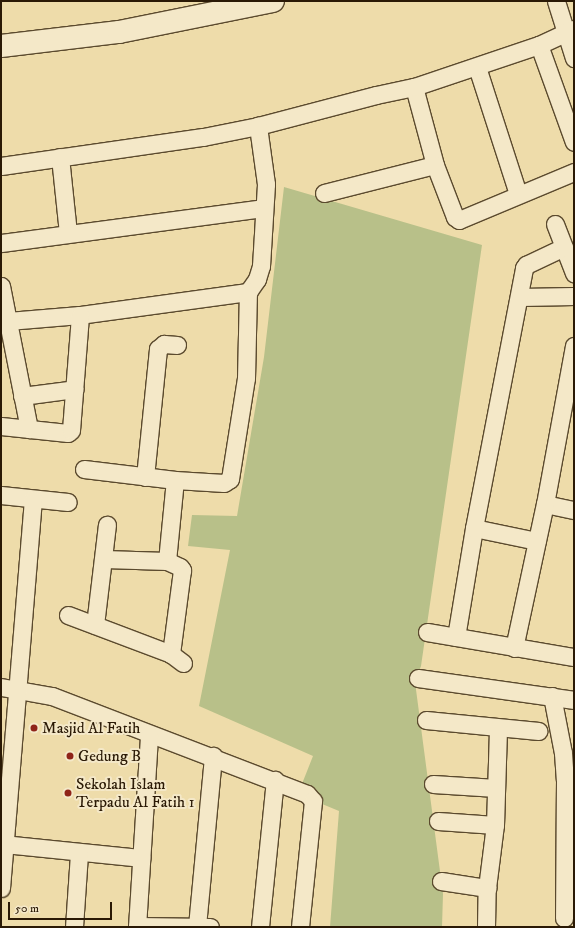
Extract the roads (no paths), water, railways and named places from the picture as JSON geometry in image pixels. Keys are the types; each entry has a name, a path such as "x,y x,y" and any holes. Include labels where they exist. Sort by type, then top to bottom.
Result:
{"main road":[{"path":"1,46 119,32 273,1"}],"street":[{"path":"556,1 570,31 574,58"},
{"path":"1,166 203,137 258,126 376,94 414,87 539,45 570,31"},
{"path":"539,45 574,142"},
{"path":"477,67 518,194"},
{"path":"414,87 435,165 455,217 459,220 518,194 574,172"},
{"path":"84,469 175,480 224,483 230,478 246,378 248,292 259,274 264,208 265,168 258,126"},
{"path":"60,157 68,233"},
{"path":"324,192 435,165"},
{"path":"1,243 264,208"},
{"path":"555,224 574,273"},
{"path":"456,637 474,528 526,265 564,247"},
{"path":"1,286 28,429"},
{"path":"8,321 80,315 248,292"},
{"path":"520,297 574,296"},
{"path":"1,426 69,432 72,427 80,315"},
{"path":"145,477 158,349 164,344 177,345"},
{"path":"514,648 545,504 574,346"},
{"path":"22,396 75,389"},
{"path":"167,562 175,480"},
{"path":"1,495 68,502"},
{"path":"1,888 9,688 33,499"},
{"path":"545,504 574,510"},
{"path":"95,625 107,525"},
{"path":"474,528 537,541"},
{"path":"68,615 177,658 182,570 178,564 167,562 104,559"},
{"path":"428,632 514,648 574,657"},
{"path":"418,678 574,700"},
{"path":"9,688 52,696 149,734 213,756 307,794 313,801 300,927"},
{"path":"552,696 563,753 565,780 564,918"},
{"path":"426,720 538,731"},
{"path":"486,927 487,888 495,825 498,728"},
{"path":"149,734 137,926 204,927 213,756"},
{"path":"260,927 275,780"},
{"path":"433,784 496,788"},
{"path":"438,821 495,825"},
{"path":"3,846 141,858"},
{"path":"74,927 79,853"},
{"path":"441,881 487,888"}],"place":[{"name":"Masjid Al Fatih","path":"34,728"},
{"name":"Gedung B","path":"70,756"},
{"name":"Sekolah Islam Terpadu Al Fatih 1","path":"68,793"}]}
